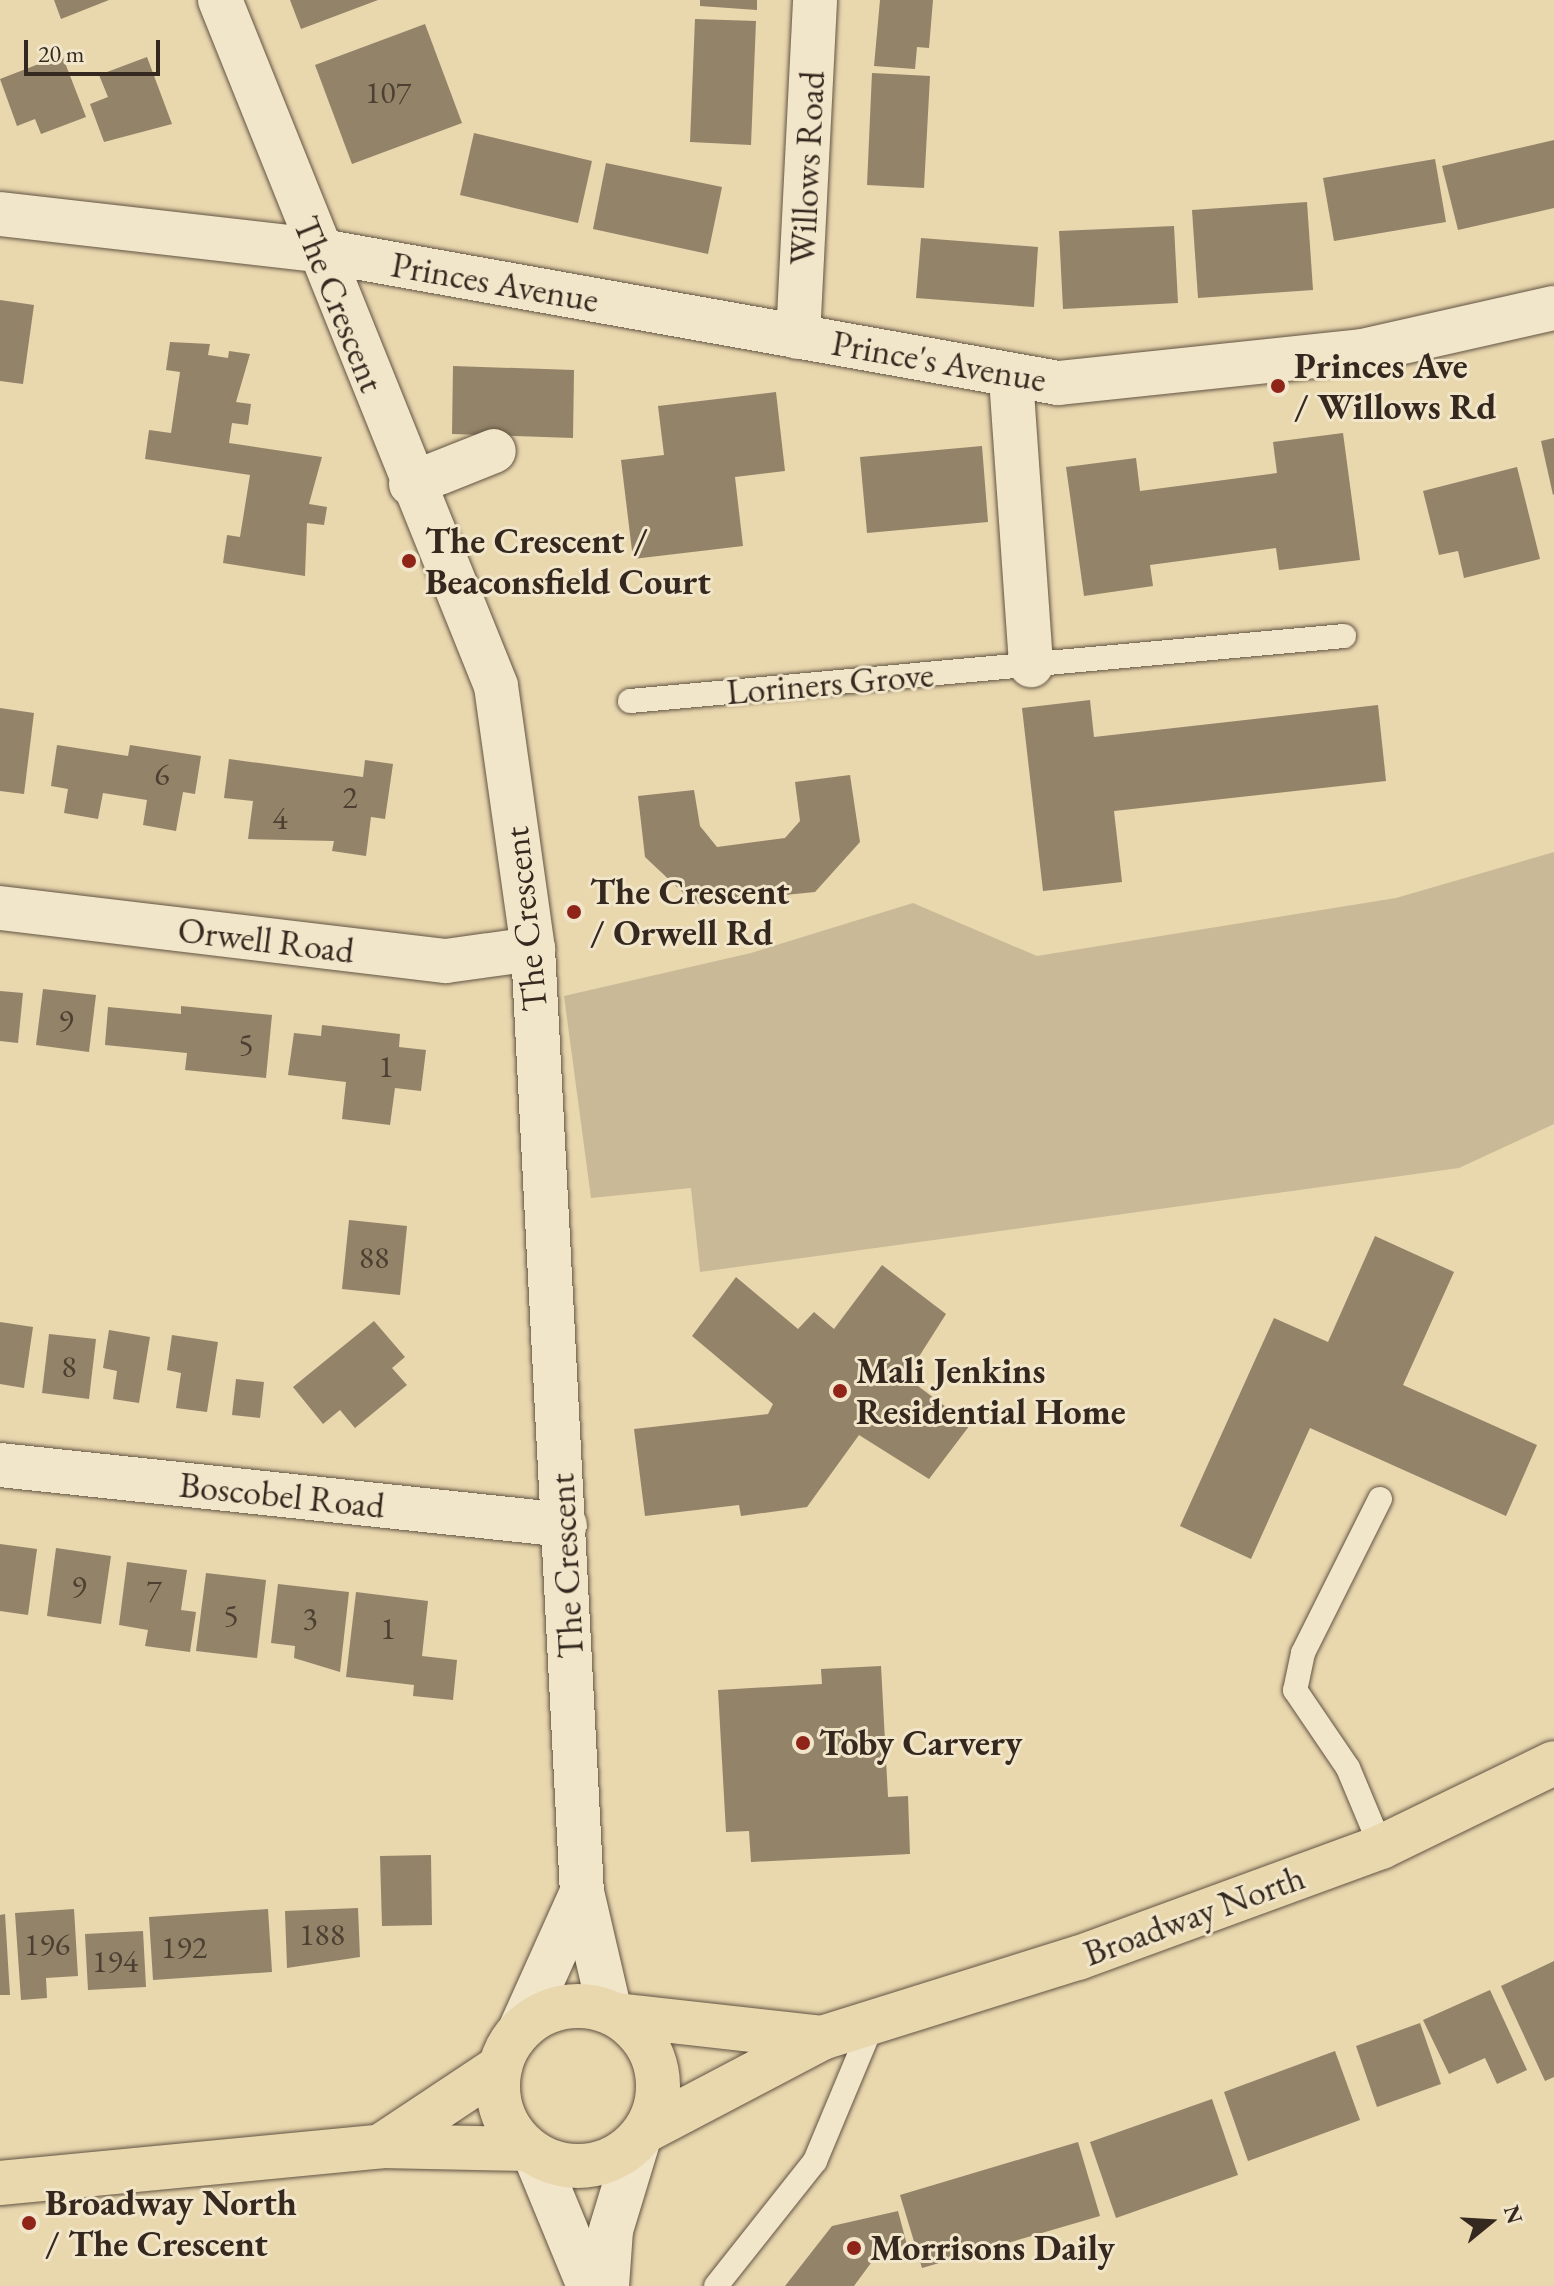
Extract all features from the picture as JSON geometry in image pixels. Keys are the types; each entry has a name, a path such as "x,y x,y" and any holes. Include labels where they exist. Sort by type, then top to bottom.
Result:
{"highway":[{"name":"Broadway North","path":"642,2134 822,2038 872,2025 1381,1847 1554,1763"},
{"path":"0,2183 381,2146 532,2152 577,2167 603,2163 642,2134 657,2101 657,2067 642,2037 614,2014 567,2006 381,2146"},
{"name":"Broadway North","path":"614,2014 822,2038"},
{"path":"510,2048 508,2126 532,2152"}],"street":[{"name":"The Crescent","path":"220,0 316,250 496,686 533,949 582,1892 614,2014"},
{"name":"Willows Road","path":"798,337 815,0"},
{"name":"Princes Avenue","path":"0,214 316,250 798,337"},
{"name":"Prince's Avenue","path":"798,337 1011,378 1058,383 1363,351 1554,308"},
{"path":"1011,378 1031,665"},
{"path":"411,484 494,451"},
{"name":"Orwell Road","path":"0,908 446,961 533,949"},
{"name":"Boscobel Road","path":"0,1465 565,1525"},
{"name":"The Crescent","path":"510,2048 582,1892"},
{"path":"607,2286 611,2230 642,2134"},
{"path":"532,2152 589,2286"}],"lane":[{"name":"Loriners Grove","path":"630,701 1344,636"},
{"path":"1380,1499 1303,1653 1295,1690 1348,1768 1381,1847"},
{"path":"716,2286 815,2161 872,2025"}],"shaded area":[{"path":"1554,852 1554,1124 1459,1168 700,1272 691,1188 591,1198 564,996 751,953 913,903 1037,956 1396,898"}],"building":[{"path":"54,0 109,0 61,19"},
{"path":"290,0 378,0 301,29"},
{"path":"700,0 757,0 757,10 700,6"},
{"path":"880,0 933,0 929,48 917,47 915,69 874,66"},
{"path":"695,19 756,21 751,145 690,142"},
{"path":"425,24 462,123 352,164 315,65"},
{"path":"62,55 86,117 41,134 35,119 17,126 0,79"},
{"path":"147,57 172,124 104,142 90,104 108,97 99,75"},
{"path":"872,73 930,76 924,188 867,185"},
{"path":"474,133 592,161 578,223 460,195"},
{"path":"1554,140 1554,208 1458,230 1442,166"},
{"path":"1435,159 1446,222 1334,241 1323,178"},
{"path":"606,163 722,187 708,254 593,229"},
{"path":"1307,202 1313,290 1198,298 1192,210"},
{"path":"1174,226 1178,303 1063,309 1059,231"},
{"path":"921,238 1038,247 1034,307 916,298"},
{"path":"0,300 34,305 23,384 0,381"},
{"path":"170,342 210,344 208,355 228,358 229,351 250,354 236,402 251,404 248,425 232,423 229,443 322,457 309,504 327,507 324,525 307,523 305,576 223,563 227,535 240,537 250,475 145,459 149,430 171,433 180,372 166,370"},
{"path":"453,366 574,370 573,438 452,434"},
{"path":"776,392 785,471 735,477 743,546 633,559 621,460 664,455 658,406"},
{"path":"1343,433 1360,560 1279,570 1276,548 1150,565 1153,586 1084,596 1066,467 1136,458 1140,491 1277,473 1273,442"},
{"path":"1554,438 1554,494 1553,495 1541,441"},
{"path":"982,446 988,522 867,533 860,457"},
{"path":"1517,467 1540,559 1464,578 1458,551 1439,555 1423,491"},
{"path":"1090,700 1094,737 1378,705 1386,781 1114,811 1122,882 1043,891 1022,708"},
{"path":"0,708 34,713 24,794 0,791"},
{"path":"57,745 128,756 130,745 201,756 195,794 183,792 176,831 143,825 147,800 103,793 98,819 64,813 68,789 51,786"},
{"path":"229,759 363,777 365,760 393,764 385,819 371,817 366,856 332,851 334,841 248,839 253,801 224,798"},
{"path":"850,775 860,842 815,892 695,904 645,857 638,796 694,790 700,826 717,847 785,838 800,821 795,782"},
{"path":"43,989 96,995 89,1052 36,1045"},
{"path":"0,991 23,993 18,1043 0,1041"},
{"path":"181,1006 272,1015 266,1078 185,1070 187,1053 105,1045 108,1007 181,1014"},
{"path":"322,1025 400,1034 399,1047 426,1050 421,1091 395,1088 390,1125 342,1119 346,1082 288,1075 294,1033 321,1036"},
{"path":"349,1220 407,1226 400,1295 342,1289"},
{"path":"1375,1236 1454,1272 1403,1385 1537,1445 1506,1516 1310,1428 1251,1559 1180,1526 1274,1318 1328,1342"},
{"name":"Mali Jenkins Residential Home","path":"882,1265 946,1314 906,1377 970,1425 929,1479 859,1435 807,1507 741,1516 739,1505 645,1516 634,1429 768,1414 773,1404 692,1336 736,1277 798,1329 814,1312 834,1329"},
{"path":"374,1321 405,1357 392,1368 407,1385 355,1428 340,1410 323,1424 293,1387"},
{"path":"0,1322 33,1327 24,1388 0,1384"},
{"path":"109,1330 150,1337 139,1403 113,1399 117,1371 103,1368"},
{"path":"49,1334 96,1339 89,1399 42,1393"},
{"path":"172,1335 218,1342 207,1412 176,1408 181,1373 167,1370"},
{"path":"236,1379 264,1382 260,1418 232,1415"},
{"path":"0,1544 37,1549 28,1615 0,1611"},
{"path":"56,1548 111,1556 101,1624 47,1616"},
{"path":"127,1562 187,1570 181,1610 196,1612 190,1652 145,1646 148,1630 119,1625"},
{"path":"206,1573 266,1580 257,1658 196,1651"},
{"path":"278,1584 349,1592 340,1672 294,1658 295,1646 271,1643"},
{"path":"356,1592 428,1601 422,1656 457,1660 453,1700 413,1696 414,1685 346,1677"},
{"name":"Toby Carvery","path":"881,1666 888,1797 908,1796 910,1854 751,1862 749,1831 726,1832 718,1690 822,1684 821,1669"},
{"path":"431,1855 432,1925 382,1926 380,1856"},
{"path":"358,1908 360,1957 287,1968 285,1911"},
{"path":"74,1909 78,1976 46,1978 47,1998 21,2000 15,1913"},
{"path":"268,1909 272,1972 153,1980 149,1917"},
{"path":"5,1914 10,1995 0,1995 0,1915"},
{"path":"143,1931 146,1987 88,1990 85,1934"},
{"path":"1554,1961 1554,2077 1545,2081 1501,1986"},
{"path":"1490,1990 1527,2070 1497,2084 1485,2058 1449,2074 1423,2020"},
{"path":"1420,2023 1441,2084 1377,2107 1356,2046"},
{"path":"1335,2051 1360,2120 1248,2161 1224,2092"},
{"path":"1212,2099 1238,2175 1116,2218 1090,2142"},
{"path":"1078,2142 1100,2216 922,2268 900,2195"},
{"name":"Morrisons Daily","path":"898,2211 907,2245 879,2252 854,2286 785,2286 832,2226"}],"place":[{"name":"Princes Ave / Willows Rd","path":"1278,386"},
{"name":"The Crescent / Beaconsfield Court","path":"409,561"},
{"name":"The Crescent / Orwell Rd","path":"574,912"},
{"name":"Mali Jenkins Residential Home","path":"840,1391"},
{"name":"Toby Carvery","path":"803,1743"},
{"name":"Broadway North / The Crescent","path":"29,2223"},
{"name":"Morrisons Daily","path":"854,2248"}]}
